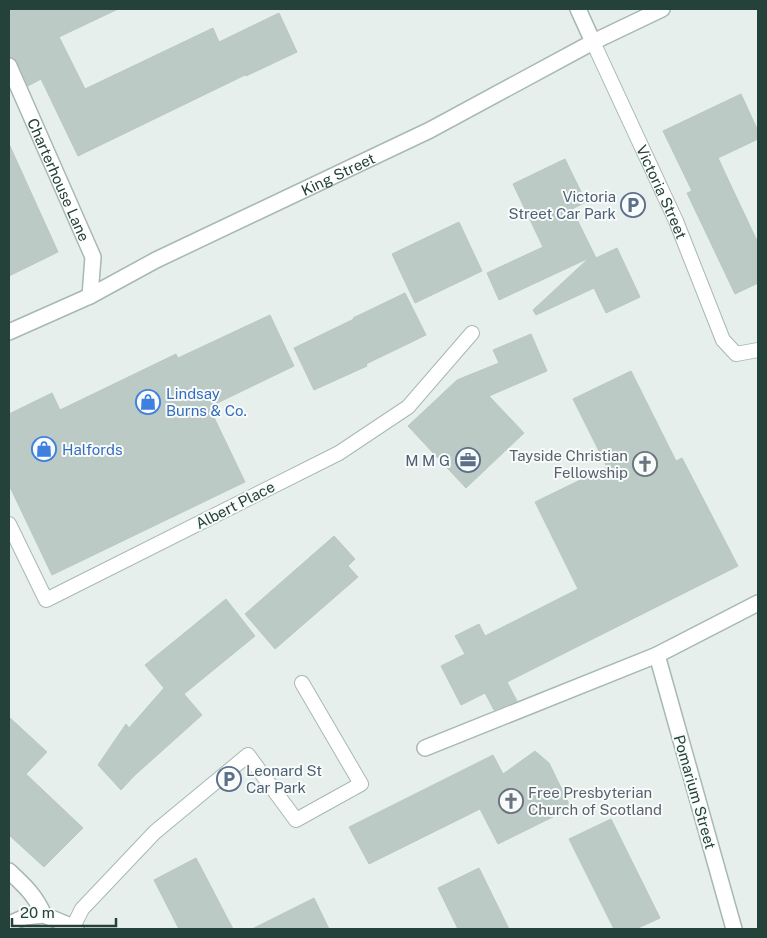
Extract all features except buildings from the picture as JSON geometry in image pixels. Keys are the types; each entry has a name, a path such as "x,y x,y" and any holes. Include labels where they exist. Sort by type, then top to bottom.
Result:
{"street":[{"name":"Victoria Street","path":"578,9 593,42"},
{"name":"King Street","path":"9,332 90,296 156,260 430,130 593,42 662,9"},
{"name":"Charterhouse Lane","path":"9,66 93,257 90,296"},
{"path":"425,748 657,655 758,603"},
{"name":"Pomarium Street","path":"657,655 734,929"},
{"path":"9,871 28,889 38,902 44,915"},
{"path":"9,924 25,917 44,915 74,928"}],"lane":[{"name":"Victoria Street","path":"593,42 676,220 723,340 736,354 758,350"},
{"name":"Albert Place","path":"9,524 46,600 339,454 408,407 472,333"},
{"path":"74,928 82,909 155,832 248,755 296,820 360,784 302,683"}],"place":[{"name":"Victoria Street Car Park","path":"633,205"},
{"name":"Lindsay Burns & Co.","path":"148,402"},
{"name":"Halfords","path":"44,449"},
{"name":"M M G","path":"468,460"},
{"name":"Tayside Christian Fellowship","path":"645,464"},
{"name":"Leonard St Car Park","path":"229,779"},
{"name":"Free Presbyterian Church of Scotland","path":"511,801"}]}
